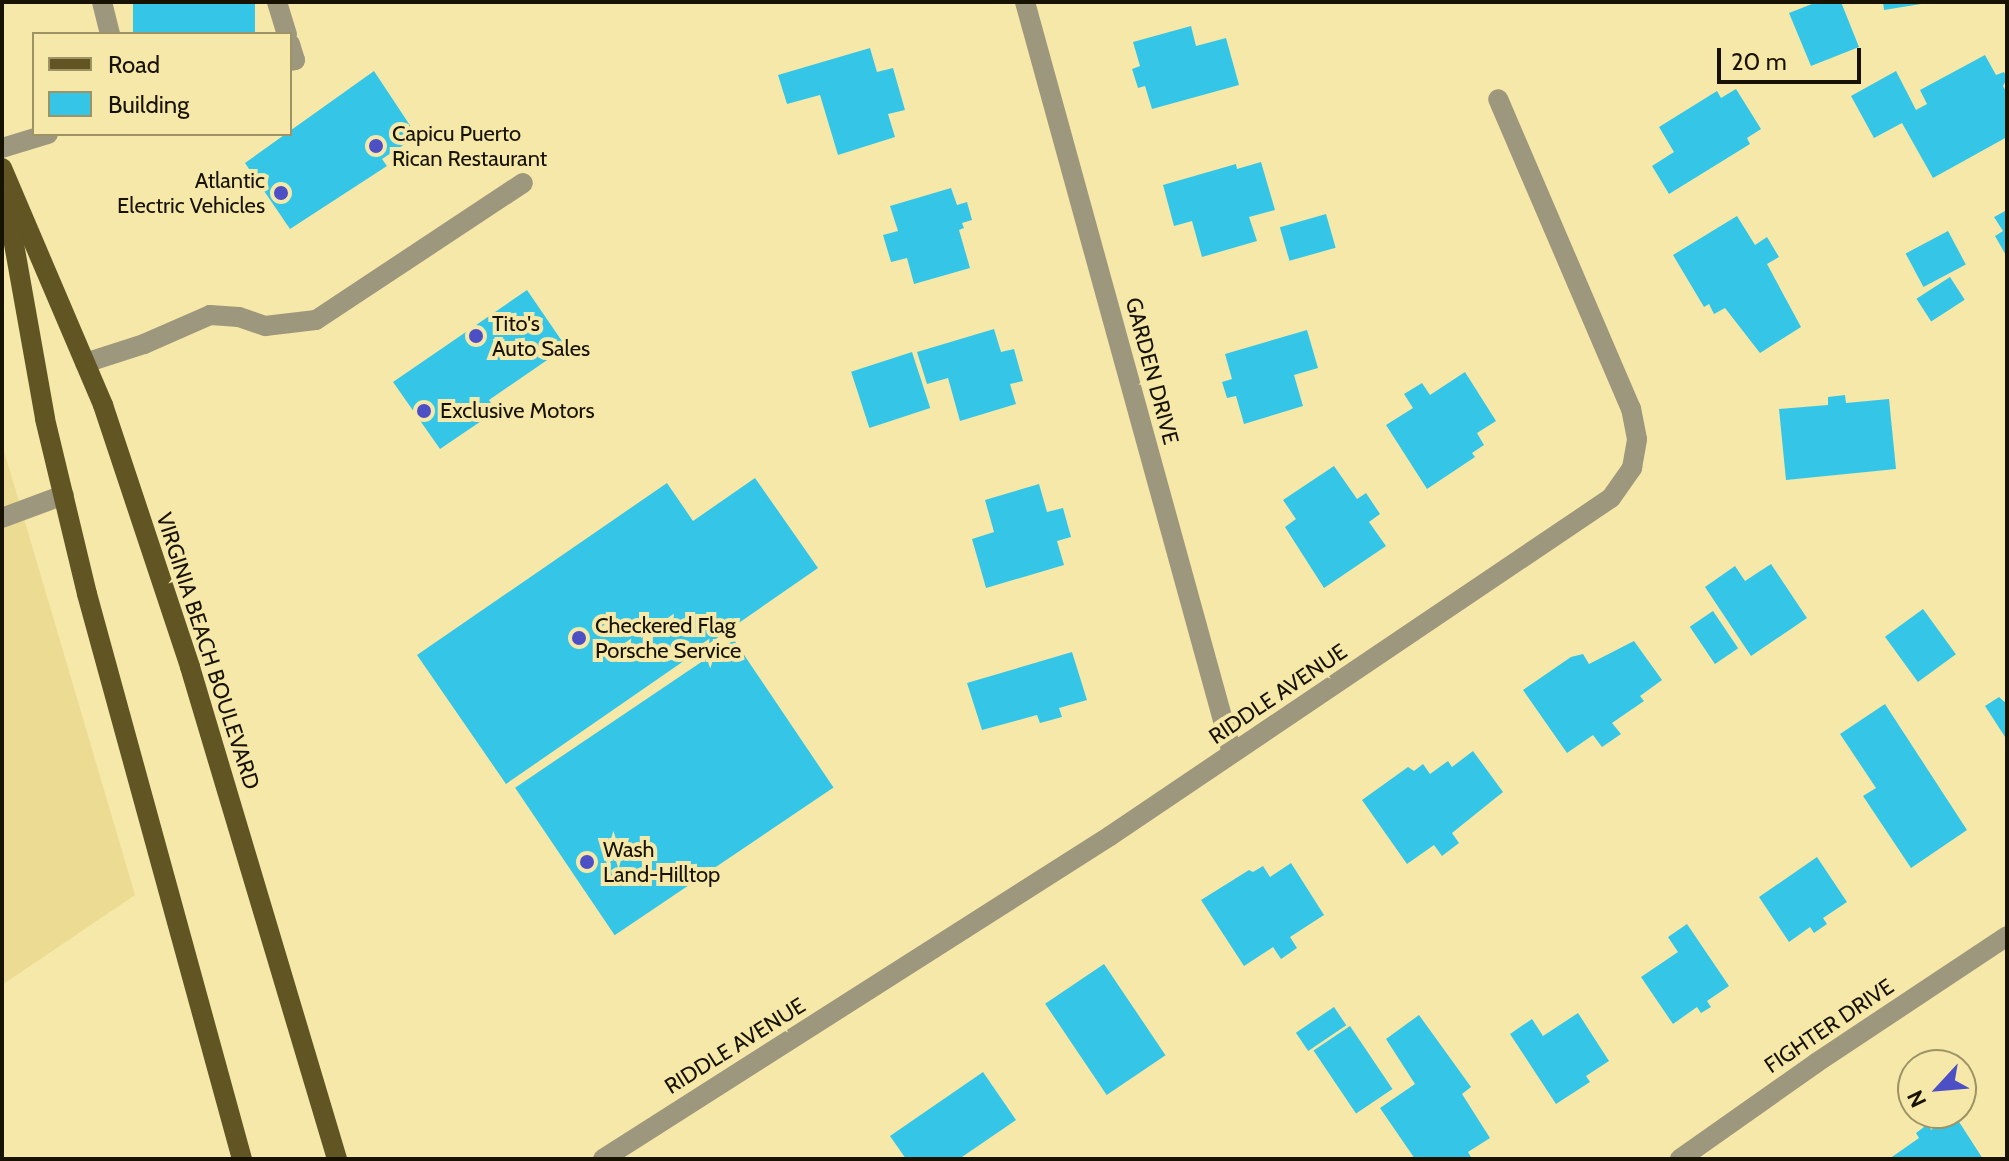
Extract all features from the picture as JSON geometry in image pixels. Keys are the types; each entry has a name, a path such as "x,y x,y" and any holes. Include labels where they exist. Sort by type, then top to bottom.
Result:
{"main road":[{"name":"VIRGINIA BEACH BOULEVARD","path":"2,168 103,405 190,667 337,1159"},
{"path":"2,179 45,419 154,848 242,1159"}],"street":[{"path":"102,2 110,32"},
{"path":"277,2 286,32"},
{"name":"GARDEN DRIVE","path":"1025,2 1232,753"},
{"name":"RIDDLE AVENUE","path":"603,1159 1110,836 1611,498 1632,468 1637,439 1631,409 1498,99"},
{"path":"2,148 41,136"},
{"path":"85,363 144,344 210,315 239,317 265,326 316,320 523,183"},
{"path":"2,518 64,495"},
{"name":"FIGHTER DRIVE","path":"1680,1159 1816,1063 2007,936"}],"shaded area":[{"path":"2,444 135,895 2,985"}],"building":[{"path":"133,2 255,2 255,32 133,32"},
{"path":"1817,2 1841,2 1859,47 1811,66 1789,13"},
{"path":"1883,2 1921,2 1921,4 1884,10"},
{"path":"1191,26 1196,46 1226,38 1239,85 1152,109 1145,86 1138,88 1132,69 1140,66 1133,42"},
{"path":"870,48 877,72 893,68 905,110 888,114 895,137 838,155 820,95 787,104 778,75"},
{"path":"1985,55 1996,75 2004,72 2007,79 2003,86 2007,93 2007,137 1933,178 1902,123 1874,138 1851,96 1896,71 1916,110 1927,104 1920,90"},
{"path":"374,71 417,136 382,159 387,166 290,229 245,163 283,136 292,136 292,129"},
{"path":"1736,89 1761,129 1747,138 1750,144 1669,194 1652,166 1674,152 1659,127 1717,91 1721,98"},
{"path":"1261,162 1275,210 1249,217 1257,241 1202,257 1192,221 1174,226 1163,185 1236,164 1237,169"},
{"path":"951,188 957,205 967,202 972,220 962,223 964,228 959,230 970,268 914,284 907,258 891,262 883,235 898,231 890,206"},
{"path":"2007,210 2007,257 1995,236 2003,231 1994,217"},
{"path":"1326,214 1336,248 1290,261 1280,227"},
{"path":"1737,216 1755,245 1767,237 1779,257 1767,264 1801,327 1760,353 1725,308 1714,314 1709,304 1704,307 1673,255"},
{"path":"1948,231 1966,265 1923,287 1906,254"},
{"path":"1950,277 1965,300 1931,321 1916,299"},
{"path":"527,290 566,347 489,400 496,411 440,449 393,382"},
{"path":"994,329 1001,352 1014,349 1023,381 1010,384 1016,404 960,421 948,378 927,384 917,352"},
{"path":"1307,330 1318,368 1294,375 1303,406 1244,424 1236,396 1227,398 1222,382 1232,379 1225,354"},
{"path":"912,352 930,408 869,428 851,372"},
{"path":"1465,372 1496,421 1477,433 1484,445 1472,453 1475,457 1427,489 1386,425 1413,408 1404,394 1422,383 1430,395"},
{"path":"1845,395 1846,403 1889,399 1896,469 1786,480 1779,409 1828,405 1828,397"},
{"path":"1334,466 1357,499 1366,493 1380,514 1369,522 1386,546 1324,588 1285,527 1296,519 1283,500"},
{"name":"Checkered Flag Porsche Service","path":"755,478 818,568 506,784 417,655 667,483 693,521"},
{"path":"1039,484 1047,512 1063,508 1071,537 1057,541 1064,565 986,588 972,539 994,532 985,500"},
{"path":"1771,564 1807,618 1751,656 1705,587 1735,566 1745,581"},
{"path":"1923,609 1956,654 1918,682 1885,637"},
{"path":"1713,611 1738,648 1715,664 1690,627"},
{"path":"734,640 834,788 615,935 515,788"},
{"path":"1634,641 1662,680 1640,696 1644,701 1612,723 1621,734 1602,747 1593,735 1567,753 1523,690 1571,657 1583,654 1589,664"},
{"path":"1072,652 1087,700 1059,708 1062,717 1040,723 1037,715 982,730 967,683"},
{"path":"1999,697 2007,704 2007,740 1985,706"},
{"path":"1885,704 1967,830 1911,868 1863,796 1876,788 1840,734"},
{"path":"1473,751 1503,792 1452,833 1459,843 1442,856 1434,845 1407,864 1362,800 1408,767 1414,771 1423,764 1430,774 1448,761 1452,767"},
{"path":"1817,857 1847,902 1823,918 1827,924 1814,933 1810,927 1789,942 1759,897"},
{"path":"1291,863 1324,915 1290,937 1297,948 1281,959 1273,947 1244,966 1201,900 1249,870 1253,872 1263,866 1270,877"},
{"path":"1687,924 1729,986 1707,1001 1711,1007 1701,1013 1697,1007 1673,1024 1641,977 1678,952 1668,937"},
{"path":"1104,964 1166,1055 1107,1095 1045,1004"},
{"path":"1334,1007 1346,1025 1308,1051 1296,1033"},
{"path":"1578,1013 1609,1061 1586,1076 1590,1082 1556,1104 1510,1034 1532,1019 1543,1036"},
{"path":"1419,1015 1471,1087 1462,1094 1490,1138 1468,1152 1472,1159 1415,1159 1380,1108 1415,1084 1386,1039"},
{"path":"1350,1026 1392,1089 1356,1114 1314,1051"},
{"path":"983,1072 1016,1120 959,1159 906,1159 890,1136"},
{"path":"1921,1129 1964,1129 1983,1159 1889,1159 1919,1138 1916,1133"}],"place":[{"name":"Capicu Puerto Rican Restaurant","path":"376,146"},
{"name":"Atlantic Electric Vehicles","path":"281,193"},
{"name":"Tito's Auto Sales","path":"476,336"},
{"name":"Exclusive Motors","path":"424,411"},
{"name":"Checkered Flag Porsche Service","path":"579,638"},
{"name":"Wash Land-Hilltop","path":"587,862"}]}
